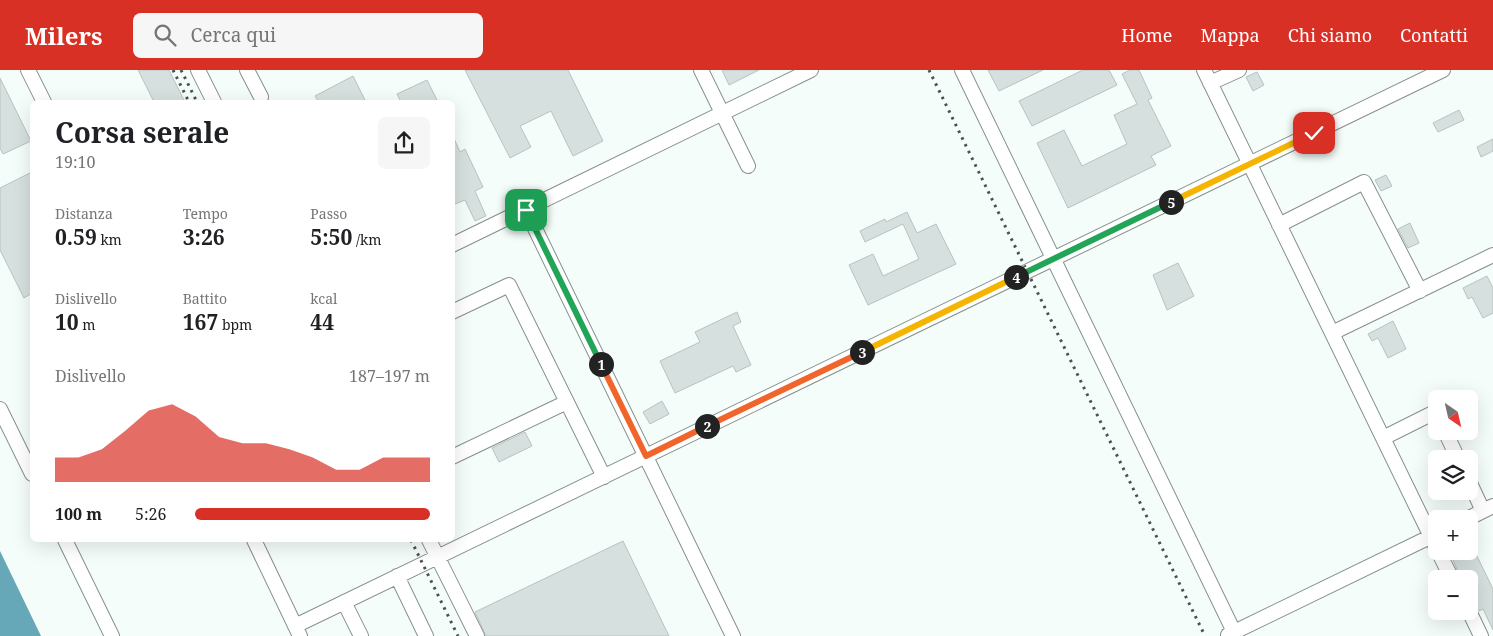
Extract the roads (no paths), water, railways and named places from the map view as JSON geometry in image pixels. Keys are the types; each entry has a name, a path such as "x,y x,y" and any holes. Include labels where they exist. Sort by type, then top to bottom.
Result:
{"lane":[{"path":"28,70 43,100"},
{"path":"198,70 213,100"},
{"path":"246,70 261,97"},
{"path":"701,70 748,166"},
{"path":"455,244 811,70"},
{"path":"962,70 1054,259 1232,635 1428,542"},
{"path":"1204,70 1383,438 1428,525"},
{"path":"1210,83 1239,70"},
{"path":"255,542 297,631 344,602 397,576 1444,70"},
{"path":"1279,225 1364,182 1420,291"},
{"path":"526,210 733,636"},
{"path":"1332,333 1493,255"},
{"path":"455,311 509,285 604,476"},
{"path":"455,456 567,402"},
{"path":"0,408 28,453"},
{"path":"1383,438 1428,416"},
{"path":"1478,494 1488,509"},
{"path":"66,542 112,636"},
{"path":"430,542 477,636"},
{"path":"397,576 426,636"},
{"path":"344,602 361,636"},
{"path":"1473,620 1481,636"}],"water":[{"path":"0,551 41,636 0,636"}],"railway":[{"path":"173,70 188,100"},
{"path":"181,70 196,100"},
{"path":"929,70 1205,636"},
{"path":"412,542 458,636"}]}
